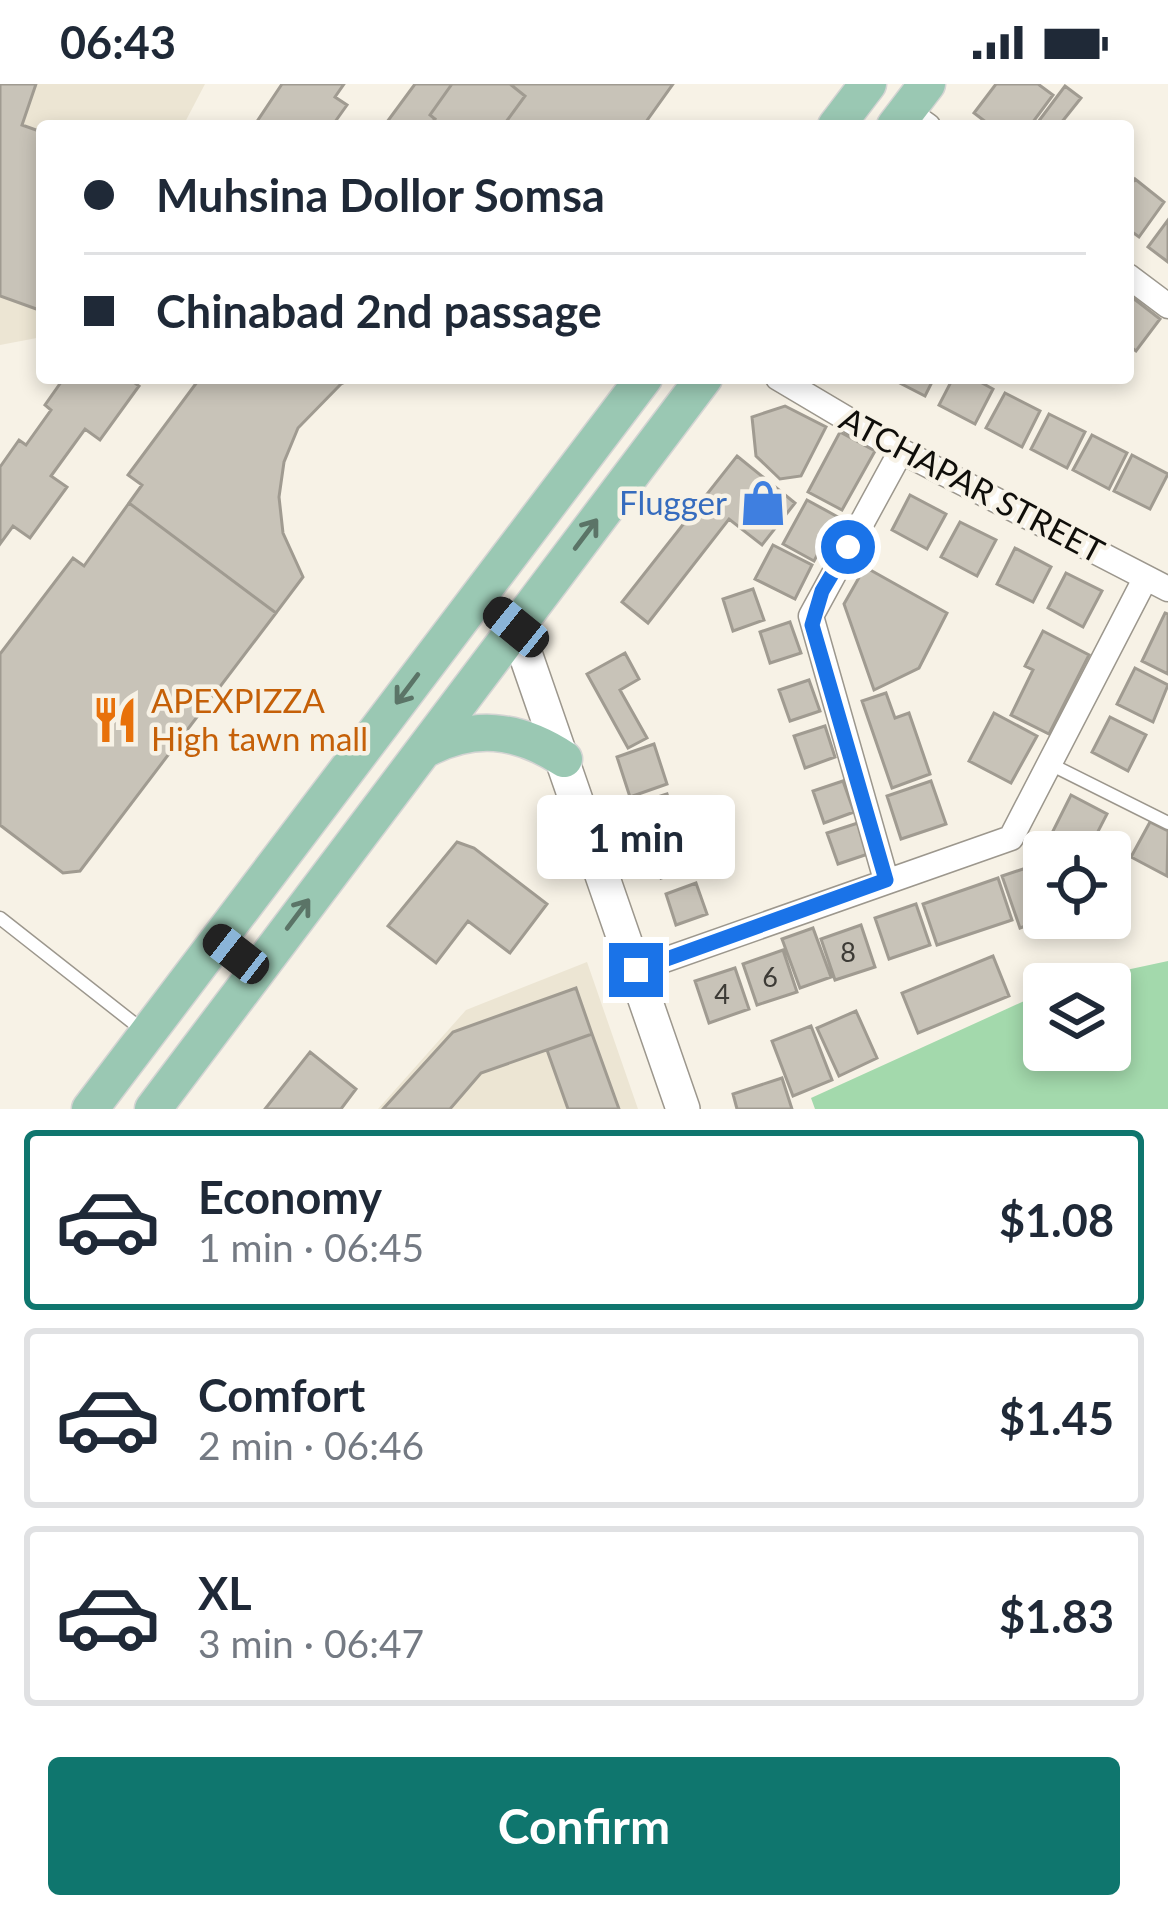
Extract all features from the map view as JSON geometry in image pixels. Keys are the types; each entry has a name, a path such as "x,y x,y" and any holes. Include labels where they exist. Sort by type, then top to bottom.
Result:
{"main road":[{"path":"90,1109 639,384"},
{"path":"153,1109 699,384"},
{"path":"478,596 516,627 679,1108"},
{"path":"421,752 475,730 532,742 564,759"},
{"path":"217,939 256,970"}],"street":[{"path":"1134,280 1168,306"},
{"name":"ATCHAPAR STREET","path":"788,384 901,451 1156,584"},
{"path":"886,880 811,616 901,451"},
{"path":"636,970 1011,838 1156,584"}],"lane":[{"path":"1052,765 1168,823"},
{"path":"0,918 146,1033"}],"shaded area":[{"path":"0,84 205,84 186,120 36,120 36,338 0,345"},
{"path":"587,962 638,1109 378,1109 466,1010"}],"green space":[{"path":"1168,961 1168,1109 815,1109 811,1098 1023,1002 1023,1071 1131,1071 1131,969"}],"building":[{"path":"0,84 36,84 22,125 36,130 36,309 0,296"},
{"path":"282,84 344,84 335,97 347,105 336,120 258,120"},
{"path":"415,84 673,84 647,120 388,120"},
{"path":"452,84 510,84 525,96 507,120 434,120 430,115"},
{"path":"996,84 1038,84 1053,95 1034,120 983,120 974,113"},
{"path":"1065,86 1081,98 1063,120 1040,120"},
{"path":"1134,180 1164,202 1139,237 1134,233"},
{"path":"1168,220 1168,262 1148,247"},
{"path":"1134,299 1160,319 1134,350"},
{"path":"60,384 139,386 100,440 85,429 51,476 67,487 30,538 13,526 0,544 0,467 19,440 26,445 51,410 45,405"},
{"path":"196,384 341,384 298,428 284,462 279,497 283,533 303,577 276,613 129,503 142,485 128,475"},
{"path":"902,384 931,384 925,396"},
{"path":"950,384 984,384 993,389 975,424 939,405"},
{"path":"1005,393 1040,411 1022,447 986,428"},
{"path":"785,406 826,427 801,476 780,479 756,456 752,417"},
{"path":"1049,414 1085,432 1067,468 1031,449"},
{"path":"840,432 875,451 842,510 808,492"},
{"path":"1092,435 1127,453 1109,489 1073,470"},
{"path":"1132,455 1168,474 1150,509 1114,491"},
{"path":"737,456 795,503 762,545 729,519 648,623 622,602"},
{"path":"910,495 946,514 927,549 892,530"},
{"path":"807,500 838,517 814,561 783,544"},
{"path":"129,503 276,613 80,871 63,873 0,825 0,654 73,558 84,566"},
{"path":"960,522 996,540 977,576 941,557"},
{"path":"773,545 812,565 795,599 755,579"},
{"path":"1015,548 1051,567 1033,602 997,584"},
{"path":"865,567 947,613 919,668 874,690 844,604"},
{"path":"1066,573 1102,591 1083,627 1048,608"},
{"path":"753,589 764,620 733,631 723,599"},
{"path":"1168,614 1168,674 1142,661"},
{"path":"790,622 801,653 770,663 760,632"},
{"path":"1043,631 1089,655 1049,734 1011,715 1033,670 1025,666"},
{"path":"625,653 639,679 620,690 647,738 628,748 587,674"},
{"path":"1135,668 1168,685 1153,722 1117,704"},
{"path":"809,680 820,711 790,721 779,690"},
{"path":"886,693 895,718 909,713 930,774 892,788 862,701"},
{"path":"994,713 1037,736 1011,783 969,761"},
{"path":"1110,717 1146,735 1128,771 1092,752"},
{"path":"825,726 835,757 805,768 794,736"},
{"path":"654,744 667,784 630,797 617,757"},
{"path":"843,781 854,812 824,823 813,791"},
{"path":"931,781 946,824 901,839 887,796"},
{"path":"667,794 677,825 647,835 636,804"},
{"path":"1071,795 1107,814 1098,831 1053,831"},
{"path":"1150,822 1168,831 1167,876 1131,857"},
{"path":"858,823 868,854 838,864 827,833"},
{"path":"681,837 691,868 661,878 650,847"},
{"path":"457,842 474,848 547,904 510,953 468,921 436,963 388,926"},
{"path":"1023,869 1023,927 1020,928 1002,876"},
{"path":"998,878 1012,920 937,945 923,904"},
{"path":"696,883 707,914 676,925 666,894"},
{"path":"916,904 930,945 889,959 875,918"},
{"path":"861,925 875,967 835,980 821,939"},
{"path":"813,928 831,977 800,988 782,939"},
{"path":"783,950 797,992 757,1005 743,964"},
{"path":"993,956 1009,996 918,1033 902,993"},
{"path":"735,968 749,1009 709,1023 695,981"},
{"path":"576,988 592,1034 481,1073 450,1109 383,1109 453,1032"},
{"path":"856,1011 877,1058 839,1076 817,1028"},
{"path":"811,1026 832,1080 793,1096 772,1041"},
{"path":"592,1034 619,1109 568,1109 547,1050"},
{"path":"310,1052 356,1089 341,1109 265,1109"},
{"path":"782,1078 792,1109 737,1109 733,1094"}],"place":[{"name":"Flugger","path":"763,503"},
{"name":"APEXPIZZA High tawn mall","path":"115,720"}],"route":[{"path":"636,970 886,880 812,625 822,591 848,547"}]}
